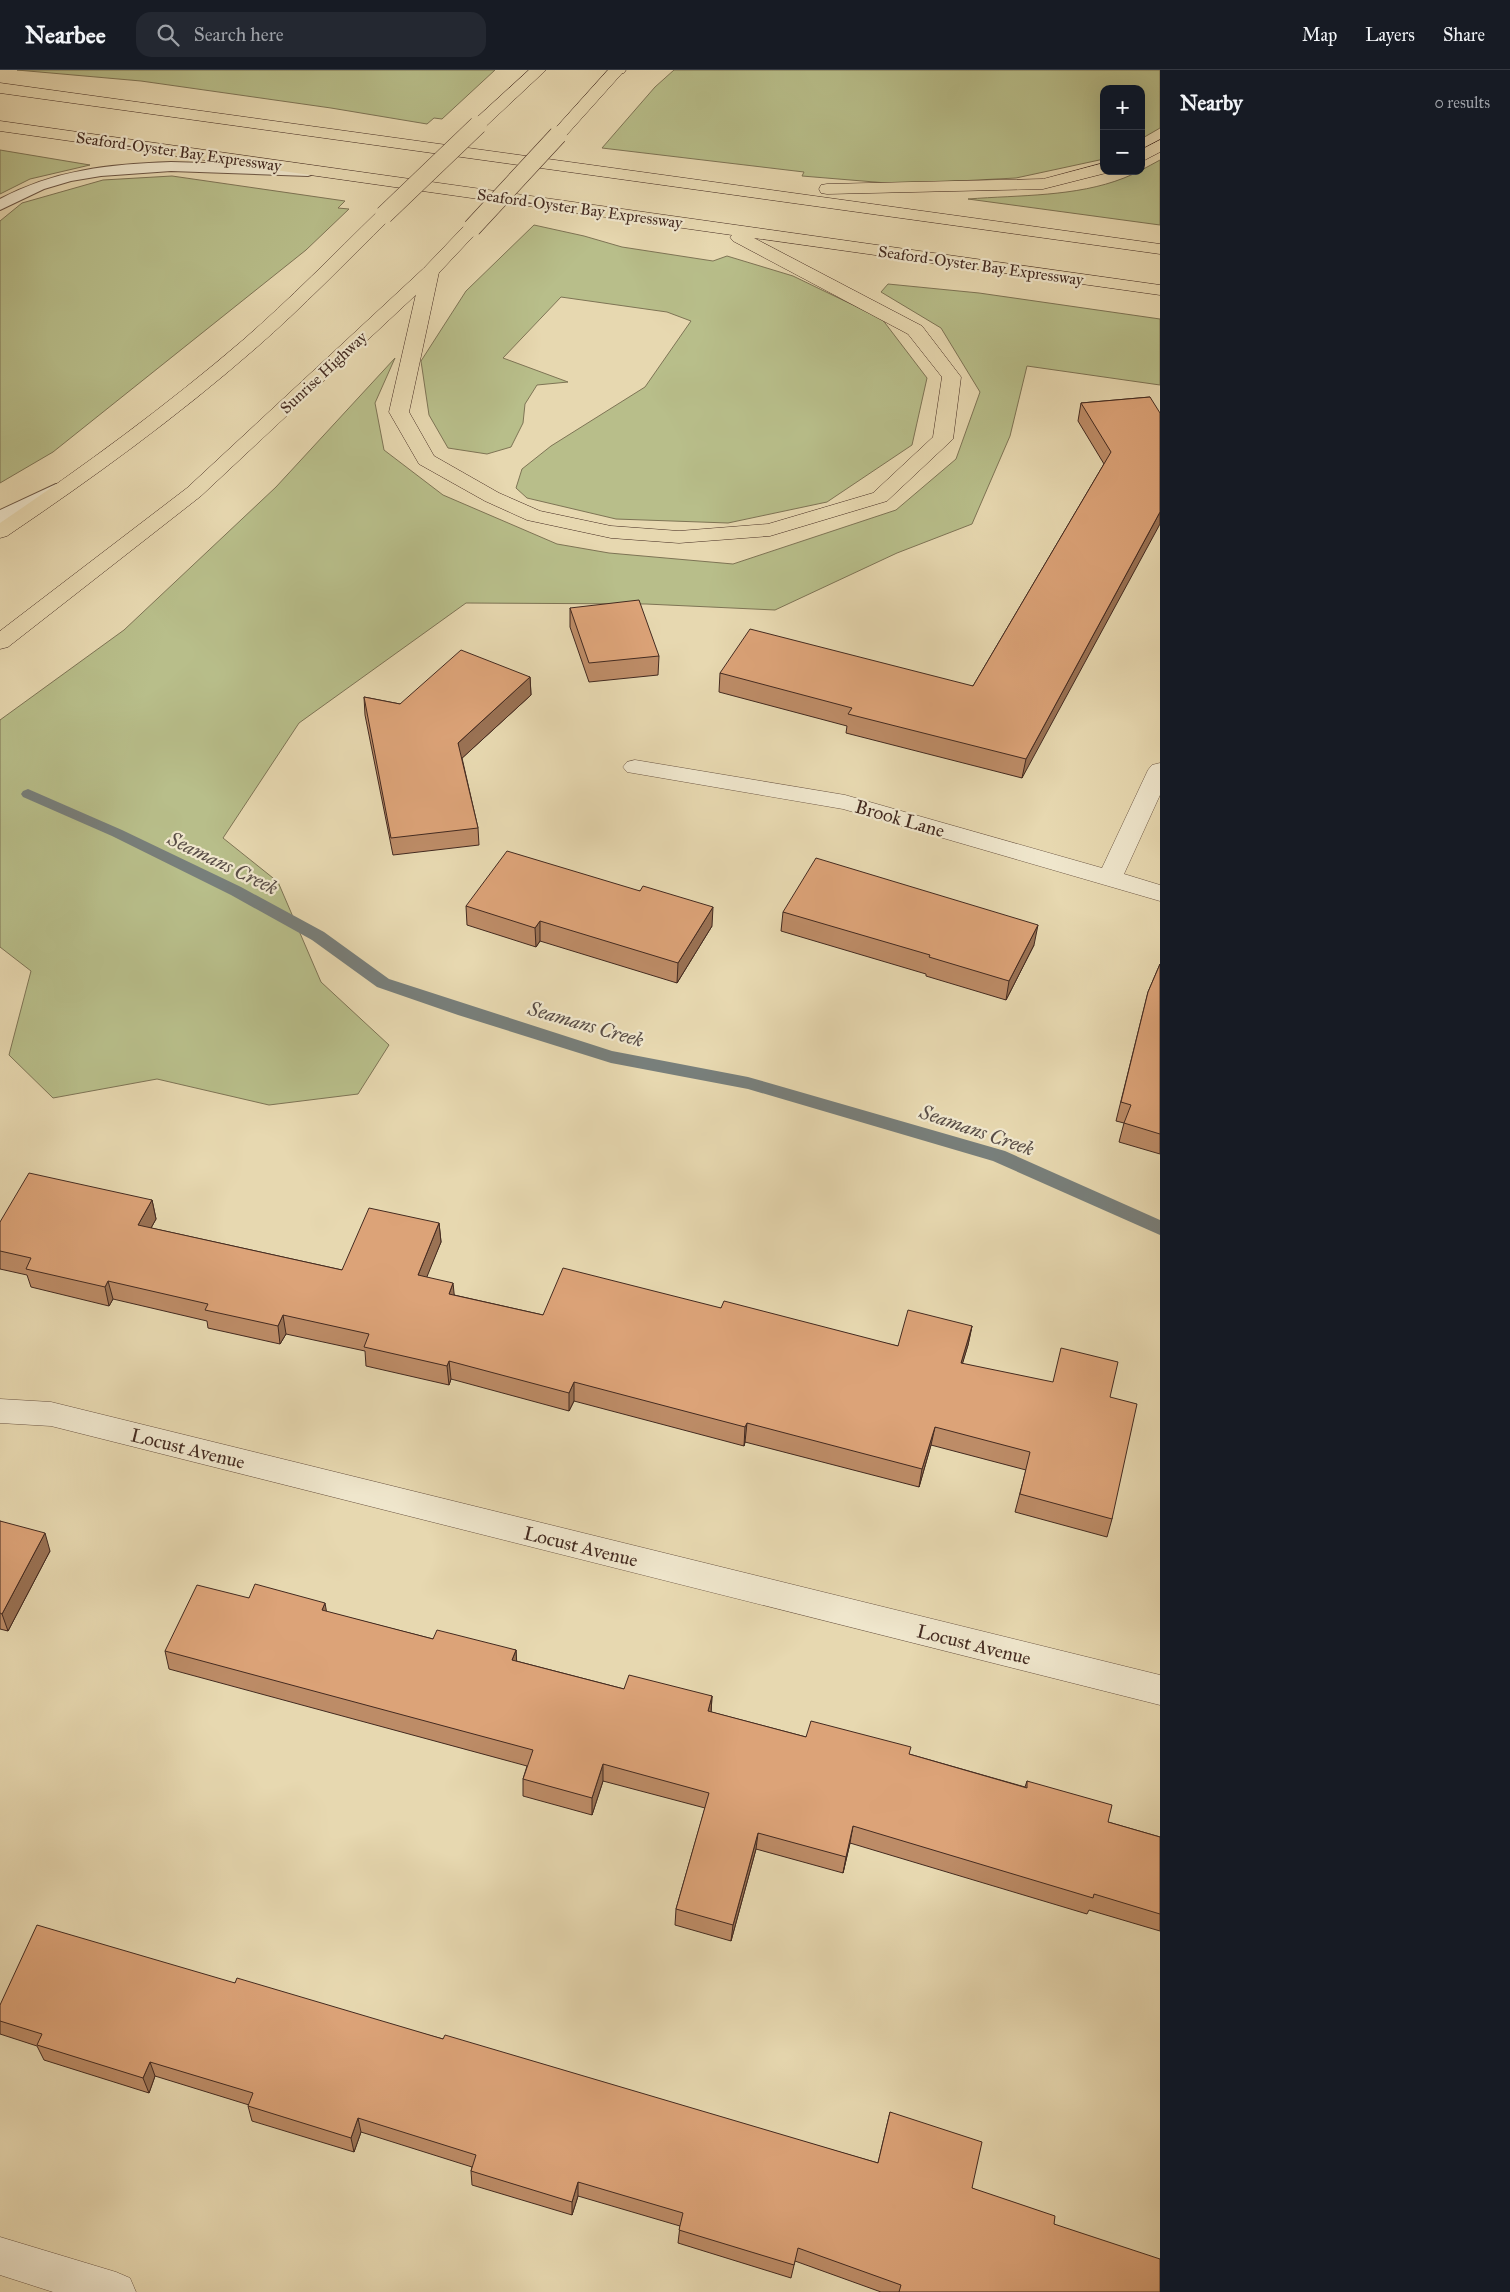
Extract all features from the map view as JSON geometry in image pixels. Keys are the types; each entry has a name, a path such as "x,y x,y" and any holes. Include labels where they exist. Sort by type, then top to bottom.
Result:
{"highway":[{"path":"0,532 77,480 188,395 282,315 478,125 538,70"},
{"name":"Sunrise Highway","path":"0,642 194,492 430,272 617,70"},
{"name":"Seaford-Oyster Bay Expressway","path":"0,88 1160,249"},
{"name":"Seaford-Oyster Bay Expressway","path":"0,126 1160,290"},
{"path":"1145,154 1160,145"},
{"path":"743,191 1043,184 1100,169"},
{"path":"430,272 399,412 426,460 492,497 534,516 611,532 679,537 770,530 880,497 943,439 952,377 915,330 722,228"}],"street":[{"name":"Brook Lane","path":"635,767 845,802 1160,893"},
{"path":"1110,878 1160,770"},
{"name":"Locust Avenue","path":"0,1411 50,1414 1160,1690"},
{"path":"0,2256 116,2292"}],"lane":[{"path":"0,205 38,186 73,176 115,169 199,167 326,172"},
{"path":"0,518 77,480"}],"green space":[{"path":"17,70 495,70 442,119 434,118 427,124 331,108 141,81"},
{"path":"674,70 1160,70 1160,128 1145,137 1145,85 1100,85 1100,160 1016,178 899,184 802,176 804,172 602,148 655,87"},
{"path":"0,150 90,165 30,179 0,194"},
{"path":"1160,160 1160,225 968,199 1047,194 1087,189 1131,175 1145,175 1145,168"},
{"path":"172,176 345,201 338,208 349,209 306,250 53,452 0,483 0,221 22,203 103,180"},
{"path":"534,225 622,247 713,261 727,256 793,276 882,319 927,378 912,445 827,502 728,523 616,519 527,498 516,488 522,469 551,446 645,387 691,321 667,312 561,297 503,358 568,382 537,385 525,404 523,423 511,447 487,454 448,448 429,415 421,361 466,291"},
{"path":"888,284 979,293 1160,319 1160,385 1027,366 1010,436 972,524 897,553 775,610 646,604 466,603 299,723 223,838 278,882 321,982 389,1045 358,1094 269,1105 157,1079 53,1098 9,1055 31,971 0,947 0,720 124,630 276,487 395,358 375,403 384,450 443,495 557,544 609,553 733,564 896,510 956,459 980,392 941,328 881,292"}],"building":[{"path":"1150,397 1160,413 1160,512 1026,759 848,714 852,708 720,673 750,629 973,686 1111,452 1081,403"},
{"path":"639,600 659,656 589,663 570,608"},
{"path":"461,650 530,677 458,743 478,828 391,838 364,697 400,704"},
{"path":"507,851 640,891 643,886 713,907 678,963 540,921 535,928 466,906"},
{"path":"816,858 1038,925 1009,981 929,957 930,955 783,912"},
{"path":"1160,964 1160,1134 1124,1123 1131,1105 1121,1102 1148,992"},
{"path":"29,1173 152,1200 138,1225 342,1270 369,1208 439,1223 418,1275 453,1283 449,1294 543,1315 563,1268 721,1308 724,1301 898,1346 908,1310 972,1326 961,1363 1053,1382 1061,1348 1118,1362 1110,1397 1137,1404 1112,1519 1020,1494 1030,1452 935,1427 922,1469 747,1423 745,1427 574,1382 569,1393 449,1361 447,1366 364,1347 369,1334 283,1315 278,1326 205,1310 208,1304 108,1281 105,1287 26,1269 31,1258 0,1251 0,1222"},
{"path":"0,1521 45,1533 2,1614 0,1613"},
{"path":"255,1584 325,1603 322,1610 433,1639 437,1630 516,1650 512,1660 624,1689 629,1675 712,1696 708,1711 806,1737 811,1721 911,1747 909,1754 1027,1788 1027,1781 1112,1805 1108,1822 1160,1837 1160,1914 1094,1894 1093,1898 853,1826 846,1857 758,1833 733,1925 676,1909 709,1793 603,1764 592,1798 523,1779 533,1750 165,1651 197,1585 249,1598"},
{"path":"37,1925 235,1983 237,1978 443,2039 445,2035 878,2163 890,2112 982,2142 972,2188 1055,2216 1054,2224 1160,2259 1160,2292 899,2292 901,2285 798,2248 794,2265 679,2230 683,2213 578,2182 572,2202 471,2171 476,2155 358,2118 351,2138 248,2106 253,2093 150,2062 143,2078 37,2045 42,2034 0,2021 0,2005"}],"waterway":[{"name":"Seamans Creek","path":"28,794 117,833 236,891 318,936 383,983 464,1011 611,1057 748,1083 999,1156 1160,1228"}]}
